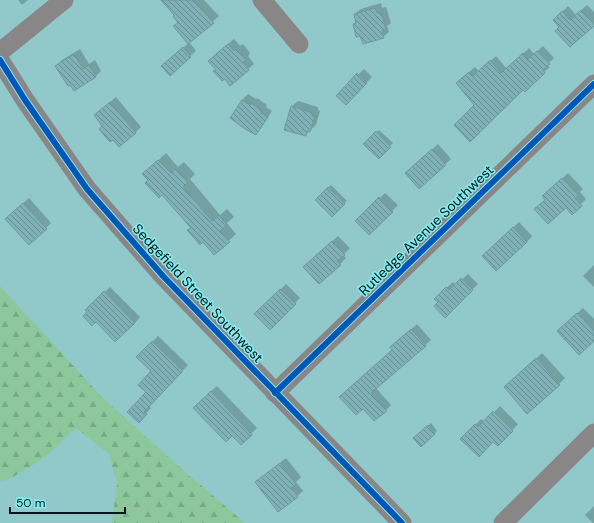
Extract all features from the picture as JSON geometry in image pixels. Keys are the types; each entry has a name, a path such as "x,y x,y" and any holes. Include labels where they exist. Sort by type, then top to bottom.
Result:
{"street":[{"path":"0,52 64,0"},
{"path":"262,0 299,44"},
{"name":"Sedgefield Street Southwest","path":"0,60 25,100 87,189 163,276 402,523"},
{"name":"Rutledge Avenue Southwest","path":"275,392 594,84"},
{"path":"503,523 594,433"}],"green space":[{"path":"0,286 102,397 184,471 245,523 112,523 117,484 109,454 76,428 44,458 8,480 0,481"}],"building":[{"path":"161,0 193,0 214,23 188,44 173,26 178,23 173,16 174,15"},
{"path":"375,8 377,13 381,12 386,30 382,31 384,38 363,44 360,36 356,37 353,24 356,23 354,14"},
{"path":"581,10 594,24 594,26 570,47 555,31 559,27 553,20 562,11 570,20"},
{"path":"228,44 234,51 236,49 246,60 243,62 249,70 230,86 225,79 222,81 213,71 216,70 208,61"},
{"path":"183,47 191,57 170,76 161,66"},
{"path":"537,51 550,64 543,70 545,73 525,92 523,90 470,142 454,125 474,105 456,83 469,72 473,76 490,60 501,73 523,53 528,59"},
{"path":"74,54 83,69 89,65 96,77 74,91 70,85 68,86 55,66"},
{"path":"357,73 367,83 346,105 336,96"},
{"path":"242,100 250,105 251,103 263,111 261,113 268,117 256,135 230,118"},
{"path":"110,102 136,133 119,147 113,140 110,142 99,129 102,126 94,115"},
{"path":"291,106 313,113 312,116 315,116 310,132 307,131 306,136 284,130"},
{"path":"376,131 391,147 379,159 363,144"},
{"path":"432,149 446,165 419,189 405,173"},
{"path":"158,160 171,173 176,168 188,182 183,187 212,221 219,215 227,225 220,231 230,242 214,255 203,242 200,245 187,230 191,228 162,195 159,198 145,183 148,180 142,174"},
{"path":"562,178 578,195 575,198 582,206 572,215 566,208 548,224 534,209 545,200 542,196"},
{"path":"328,187 345,204 332,217 315,200"},
{"path":"379,197 393,212 369,235 355,221"},
{"path":"23,203 47,229 29,245 5,219"},
{"path":"513,227 527,242 496,271 482,256"},
{"path":"332,241 345,255 337,261 341,265 319,284 303,267"},
{"path":"461,278 473,290 445,318 434,306 438,302 434,299 446,287 449,290"},
{"path":"280,289 296,304 270,330 254,314"},
{"path":"104,291 135,323 115,342 96,322 92,326 83,316 87,312 85,310"},
{"path":"577,313 594,331 594,341 579,355 557,331"},
{"path":"411,329 426,346 371,393 387,411 374,421 363,409 356,415 339,397 392,350 390,347"},
{"path":"152,341 183,371 144,412 147,414 139,423 127,412 146,392 138,385 151,371 136,357"},
{"path":"536,358 560,385 527,414 504,387"},
{"path":"211,391 252,435 241,445 232,436 226,442 193,408"},
{"path":"493,411 513,431 498,446 493,442 479,457 460,439 475,424 478,427"},
{"path":"428,425 435,434 421,447 413,438"},
{"path":"280,463 296,484 291,488 298,497 278,512 255,482"}],"cycle path":[{"path":"0,60 25,100 87,189 163,276 402,523"},
{"path":"275,393 594,84"}]}
